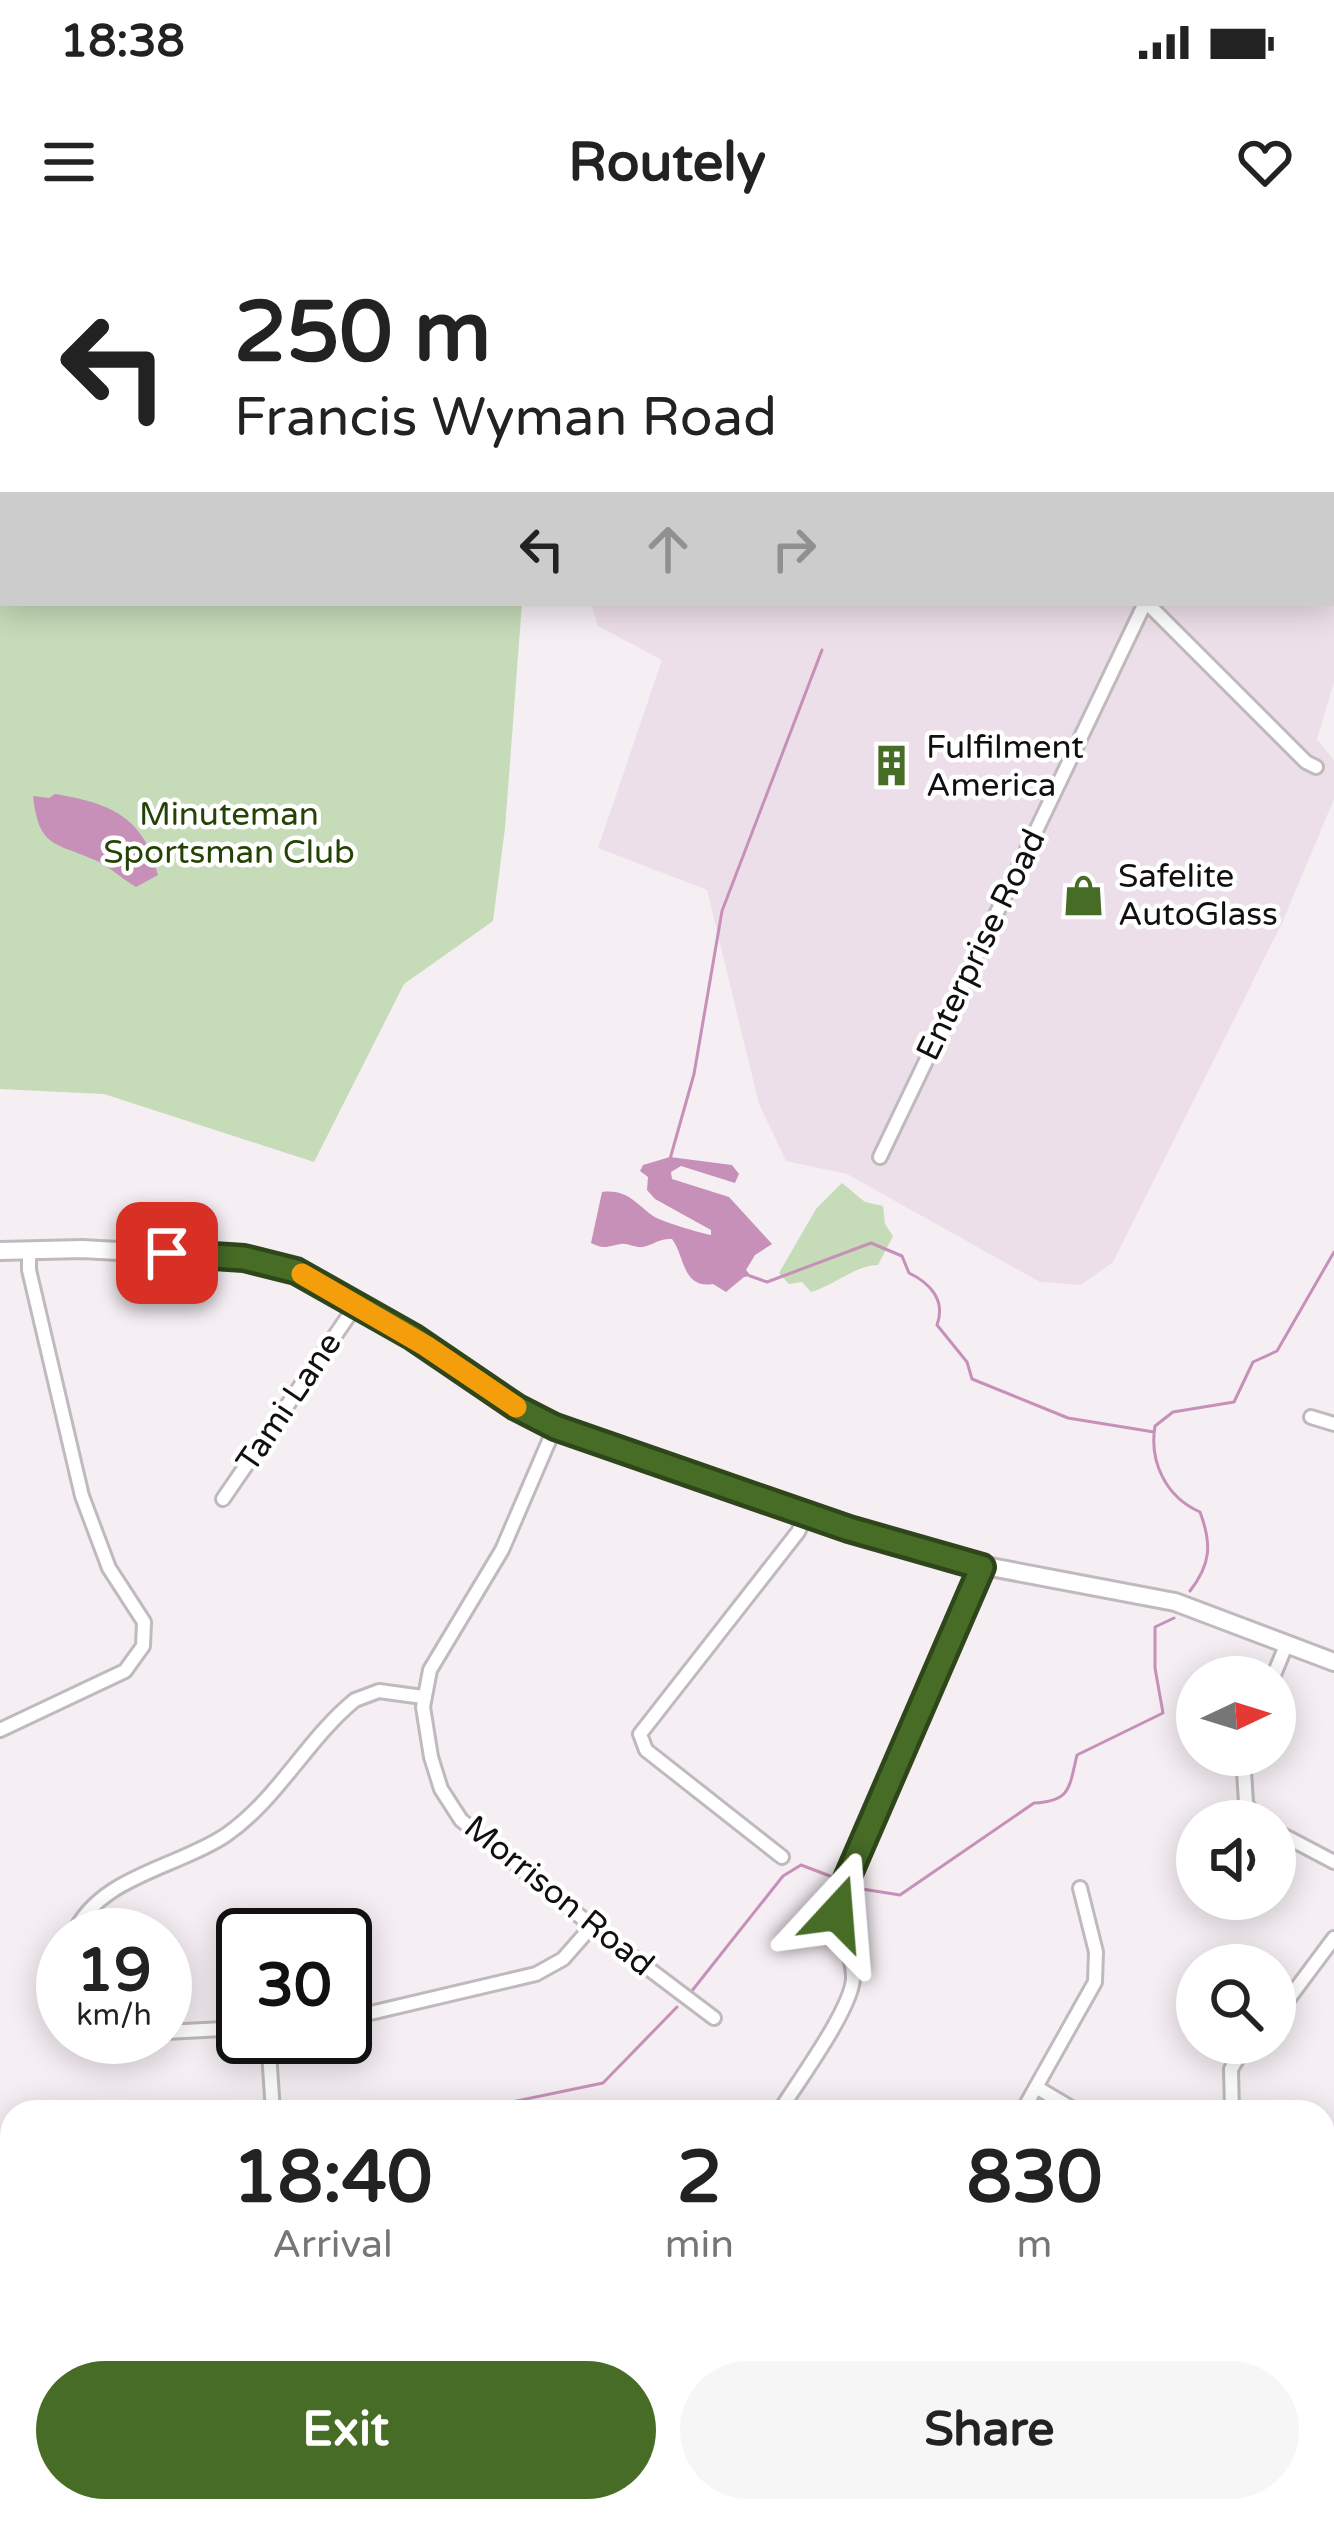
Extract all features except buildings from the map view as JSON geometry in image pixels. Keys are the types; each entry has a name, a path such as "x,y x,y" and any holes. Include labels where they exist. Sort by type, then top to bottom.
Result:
{"main road":[{"path":"0,1251 256,1260 296,1271 555,1427 806,1515 982,1567 1165,1599 1332,1655"}],"street":[{"name":"Enterprise Road","path":"880,1157 1145,606"},
{"path":"1149,606 1316,767"},
{"path":"0,1730 125,1670 140,1654 144,1639 141,1614 113,1576 82,1496 30,1272 29,1249"},
{"name":"Tami Lane","path":"223,1499 356,1305"},
{"path":"1311,1417 1334,1424"},
{"name":"Morrison Road","path":"555,1427 516,1523 444,1643 423,1697 431,1757 441,1789 457,1815 592,1927 714,2018"},
{"path":"782,1857 646,1750 640,1734 798,1532 806,1515"},
{"path":"786,2100 851,1992 852,1965 838,1919 840,1895 982,1567"},
{"path":"1282,1656 1287,1643"},
{"path":"92,1908 237,1826 355,1700 379,1691 423,1697"},
{"path":"1296,1843 1334,1862"},
{"path":"1029,2100 1096,1976 1096,1952 1080,1888"},
{"path":"372,2014 536,1974 562,1959 592,1927"},
{"path":"1296,1989 1334,1938"},
{"path":"270,2064 273,2100"},
{"path":"1232,2100 1234,2064"},
{"path":"1036,2087 1058,2100"}],"shaded area":[{"path":"592,606 1334,606 1334,682 1317,739 1334,760 1334,799 1282,923 1113,1262 1081,1285 1040,1282 847,1174 786,1161 759,1104 707,890 598,848 662,660 598,626"},
{"path":"55,794 121,815 143,838 158,875 136,887 100,863 51,841 39,825 33,796"},
{"path":"670,1157 732,1165 739,1174 735,1183 681,1166 671,1172 672,1179 729,1197 772,1244 755,1255 746,1270 751,1276 726,1292 695,1281 672,1239 642,1247 591,1243 602,1192 624,1195 657,1218 711,1235 711,1230 647,1190 648,1177 640,1171 643,1165"}],"green space":[{"name":"Minuteman Sportsman Club","path":"0,606 522,606 493,921 404,984 314,1162 104,1094 0,1089"},
{"path":"842,1183 865,1202 883,1206 885,1224 893,1236 878,1265 811,1292 802,1282 789,1284 779,1273 816,1209"}],"waterway":[{"path":"670,1159 694,1074 722,911 822,650"},
{"path":"750,1276 767,1282 871,1243 902,1256 909,1273 934,1293 937,1325 967,1362 972,1379 1068,1418 1154,1432"},
{"path":"1190,1591 1206,1563 1206,1534 1200,1512 1178,1497 1162,1477 1155,1453 1155,1426 1173,1412 1234,1402 1253,1362 1277,1351 1334,1252"},
{"path":"862,1889 900,1895 1034,1803 1062,1796 1077,1755 1163,1713 1155,1668 1155,1627 1174,1618"},
{"path":"691,1992 783,1876 801,1865 838,1879"},
{"path":"522,2100 603,2083 677,2007"}],"slow traffic":[{"path":"302,1274 454,1363 516,1407"}],"place":[{"name":"Fulfilment America","path":"892,766"},
{"name":"Safelite AutoGlass","path":"1084,895"}],"route":[{"path":"167,1253 244,1258 296,1271 413,1337 534,1418 648,1462 849,1529 982,1567 842,1890 837,1913"}]}
